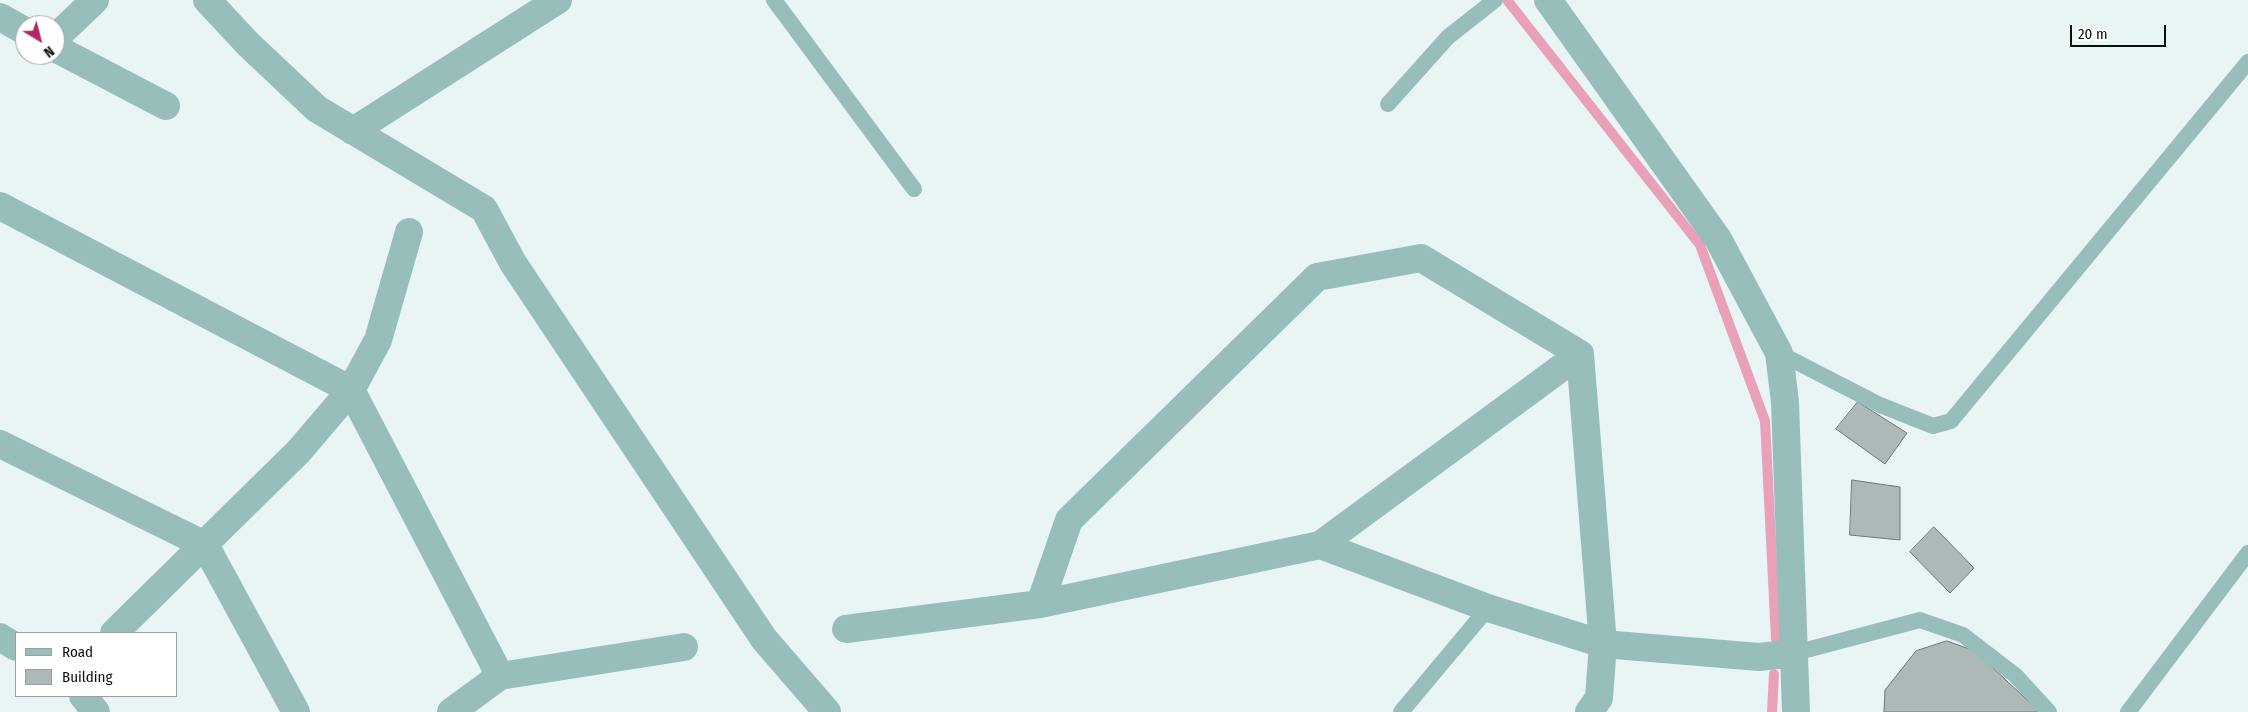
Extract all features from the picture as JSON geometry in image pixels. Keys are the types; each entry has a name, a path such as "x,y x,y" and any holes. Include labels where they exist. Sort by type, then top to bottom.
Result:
{"street":[{"path":"65,28 95,0"},
{"path":"207,0 248,44 317,109 484,209 513,263 724,581 764,639 827,712"},
{"path":"353,131 558,0"},
{"path":"1548,0 1718,239 1780,353 1785,402 1796,712"},
{"path":"0,17 15,26"},
{"path":"65,53 166,106"},
{"path":"0,206 351,390 500,676"},
{"path":"115,632 299,451 351,390 378,340 409,232"},
{"path":"1040,604 1069,520 1317,277 1421,258 1580,354"},
{"path":"846,629 1040,604 1320,545 1580,354"},
{"path":"1580,354 1603,644 1599,698 1589,712"},
{"path":"0,444 205,544 296,712"},
{"path":"1320,545 1488,608 1603,644 1759,657 1795,652"},
{"path":"0,637 15,646"},
{"path":"451,712 500,676 684,646"},
{"path":"84,697 96,712"}],"lane":[{"path":"774,0 914,189"},
{"path":"1388,104 1448,37 1495,0"},
{"path":"1780,353 1880,405 1933,426 1951,421 2248,62"},
{"path":"2128,712 2248,553"},
{"path":"1401,712 1488,608"},
{"path":"1795,652 1920,620 1963,635 2015,675 2049,712"}],"building":[{"path":"1858,402 1907,433 1885,464 1836,429"},
{"path":"1852,480 1900,487 1900,540 1850,535"},
{"path":"1934,527 1974,568 1950,593 1910,552"},
{"path":"1947,641 1975,651 2040,712 1884,712 1885,690 1916,651"}],"waterway":[{"path":"1507,0 1700,245 1765,421 1776,639"},
{"path":"1772,712 1774,674"}]}
